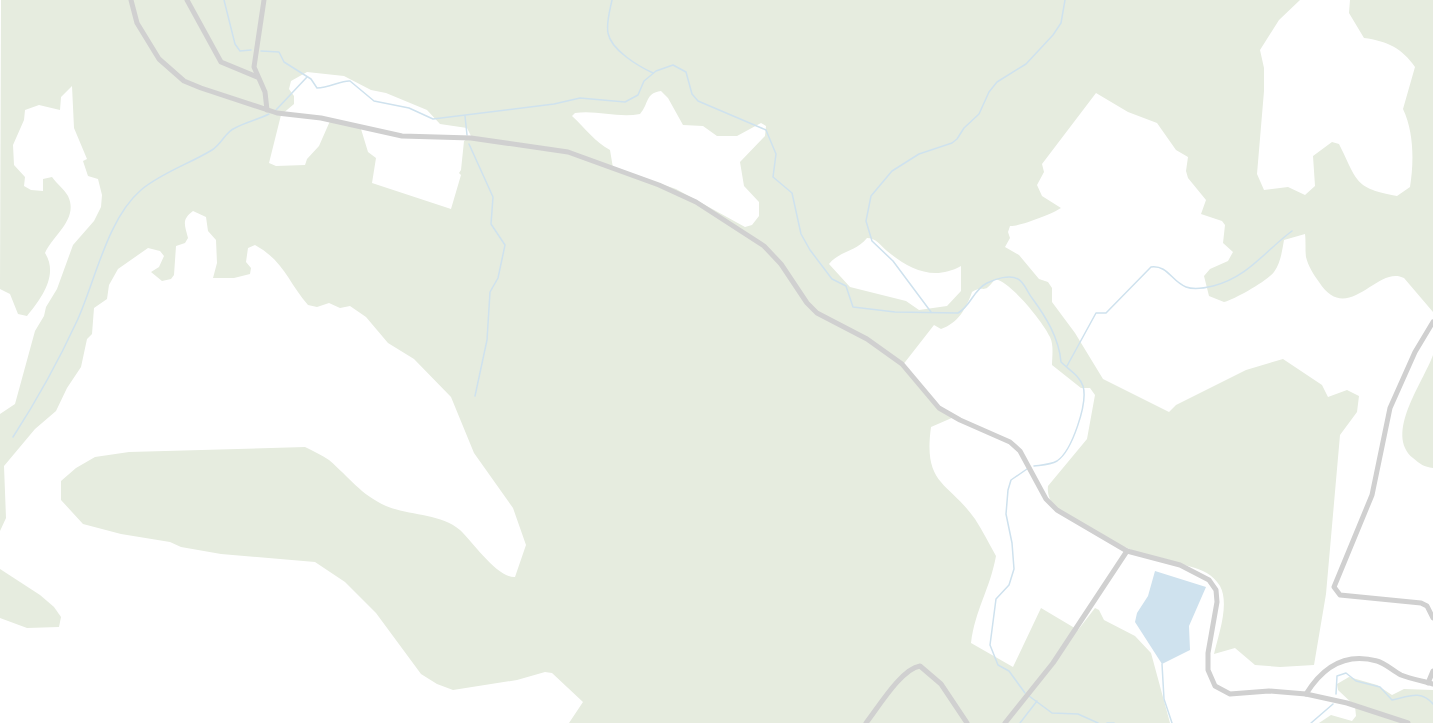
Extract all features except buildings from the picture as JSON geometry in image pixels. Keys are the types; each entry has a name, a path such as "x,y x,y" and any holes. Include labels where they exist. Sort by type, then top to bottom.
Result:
{"street":[{"path":"131,0 136,23 159,59 184,81 267,111 321,118 414,138 471,138 547,147 568,152 659,185 696,202 764,246 781,264 807,303 817,313 867,339 902,364 939,408 1010,442 1020,452 1046,499 1057,510 1127,551 1180,565 1209,580 1216,590 1217,602 1208,653 1208,670 1215,686 1230,694 1269,691 1306,694 1347,703 1408,723"},
{"path":"187,0 221,62 258,78"},
{"path":"264,0 254,67 265,92 267,111"},
{"path":"1433,322 1415,352 1390,408 1372,495 1334,587 1340,595 1421,603 1427,606 1433,618"},
{"path":"1005,723 1029,696 1087,614 1127,551"},
{"path":"1306,694 1316,677 1327,668 1346,659 1378,661 1400,674 1431,683 1433,671"},
{"path":"866,723 895,685 913,667 920,666 941,684 967,723"}],"shaded area":[{"path":"1,0 1300,0 1279,20 1260,50 1264,68 1264,91 1257,174 1264,190 1288,187 1305,195 1315,186 1313,156 1332,142 1339,144 1354,175 1365,186 1397,196 1410,187 1412,147 1407,118 1403,109 1415,67 1393,46 1364,38 1349,13 1350,0 1433,0 1433,312 1404,278 1394,276 1383,279 1352,297 1341,298 1330,294 1308,264 1305,234 1284,240 1281,256 1274,272 1258,285 1224,302 1209,296 1204,276 1210,269 1228,261 1233,252 1223,243 1225,225 1222,221 1201,214 1206,200 1188,178 1186,171 1188,157 1176,150 1157,123 1128,112 1096,93 1042,164 1044,172 1037,185 1042,196 1061,208 1036,219 1010,226 1008,232 1010,238 1005,247 1019,255 1039,279 1048,282 1052,288 1052,302 1075,333 1103,379 1169,412 1176,405 1246,370 1283,359 1322,385 1328,397 1347,390 1359,396 1357,412 1340,435 1326,594 1314,665 1280,667 1255,665 1235,648 1214,654 1224,602 1220,586 1214,579 1199,569 1163,561 1116,543 1089,530 1054,505 1048,486 1087,439 1095,395 1090,388 1081,388 1052,365 1050,337 1034,313 1009,287 995,279 986,288 972,292 957,319 941,329 934,325 902,366 940,410 954,417 931,427 929,446 934,472 975,519 996,556 971,643 1013,667 1041,608 1078,630 1095,608 1099,610 1104,620 1135,636 1151,653 1170,723 569,723 583,702 552,673 545,672 517,680 453,690 421,674 376,613 345,582 315,562 221,554 83,524 61,500 61,481 76,468 95,457 129,452 305,447 329,460 362,491 386,506 452,524 493,566 508,576 515,577 526,545 513,508 474,453 451,397 414,359 388,343 366,317 350,306 340,308 329,303 317,307 308,305 273,258 255,245 248,248 246,262 251,268 250,274 234,278 213,278 217,263 216,240 208,231 206,217 193,211 185,220 188,238 185,243 176,246 174,275 171,279 162,281 151,272 159,267 164,256 160,251 148,248 118,269 109,285 107,299 94,308 92,334 87,339 81,367 56,411 35,429 4,466 6,518 0,531 0,414 15,404 35,331 57,289 73,245 94,221 101,207 102,195 98,179 88,176 83,161 87,159 74,128 72,86 61,97 60,110 39,105 25,110 24,120 13,145 14,165 25,177 24,186 31,190 43,191 43,179 52,177 68,196 70,212 68,219 45,253 49,261 49,278 43,294 27,316 18,314 10,294 0,289","holes":["307,72 344,76 371,90 386,93 427,110 440,124 467,128 471,136 464,141 459,173 461,175 451,209 372,183 376,158 368,152 361,129 330,121 319,146 307,159 305,165 276,166 269,163 281,115 294,104 294,96 289,89 291,81","661,91 668,98 683,125 703,126 717,136 737,136 761,123 766,126 765,136 740,162 744,186 759,202 759,216 752,225 745,227 676,189 613,168 610,150 595,139 572,116 583,112 640,114 652,94","867,238 873,239 896,258 923,271 941,273 961,266 961,291 947,306 919,310 906,301 850,287 829,264 838,256 863,243"]},
{"path":"1433,355 1433,468 1422,465 1413,458 1405,448 1402,436 1408,408"},
{"path":"0,569 54,607 61,617 59,627 27,628 0,618"},
{"path":"1349,677 1377,685 1392,695 1404,689 1433,690 1433,723 1319,723 1331,715 1352,721 1356,716 1355,706 1338,690 1337,684"}],"water":[{"path":"1155,571 1206,587 1189,626 1190,650 1162,664 1135,622 1137,613 1148,596"}],"waterway":[{"path":"224,0 235,44 240,51 251,50"},
{"path":"612,0 608,16 610,39 626,57 653,73"},
{"path":"931,312 893,261 872,241 866,221 871,196 892,171 919,154 952,143 957,139 964,128 979,114 989,92 997,82 1026,64 1053,35 1061,23 1065,0"},
{"path":"261,51 279,52 284,62 311,79 317,88 350,81 374,101 409,108 433,119 554,104 580,98 625,102 638,95 644,81 656,71 673,65 686,72 692,94 698,101 766,130 776,154 773,177 792,193 801,234 832,279 846,286 853,307 895,312 958,313 987,283 1007,277 1018,279 1022,283 1051,328 1058,345 1061,362 1079,379 1084,394 1078,426 1063,456 1057,461 1034,466"},
{"path":"276,110 307,77"},
{"path":"13,437 39,395 77,321 103,252 119,217 129,202 157,179 212,150 232,130 269,114"},
{"path":"465,116 467,135"},
{"path":"469,144 493,197 491,224 505,245 498,278 490,292 487,340 475,396"},
{"path":"1067,366 1096,313 1106,313 1151,267 1162,268 1186,287 1196,289 1213,286 1246,270 1292,231"},
{"path":"1025,693 1009,671 998,665 990,645 996,599 1009,585 1014,569 1006,514 1008,490 1011,480 1027,469"},
{"path":"1162,664 1164,699 1172,723"},
{"path":"1336,694 1337,676 1346,673 1356,681 1380,687 1392,700 1419,695 1433,704"},
{"path":"1029,696 1052,713 1078,714 1098,723"},
{"path":"1020,723 1037,701"},
{"path":"1311,723 1333,704"},
{"path":"1107,723 1114,723"}]}
